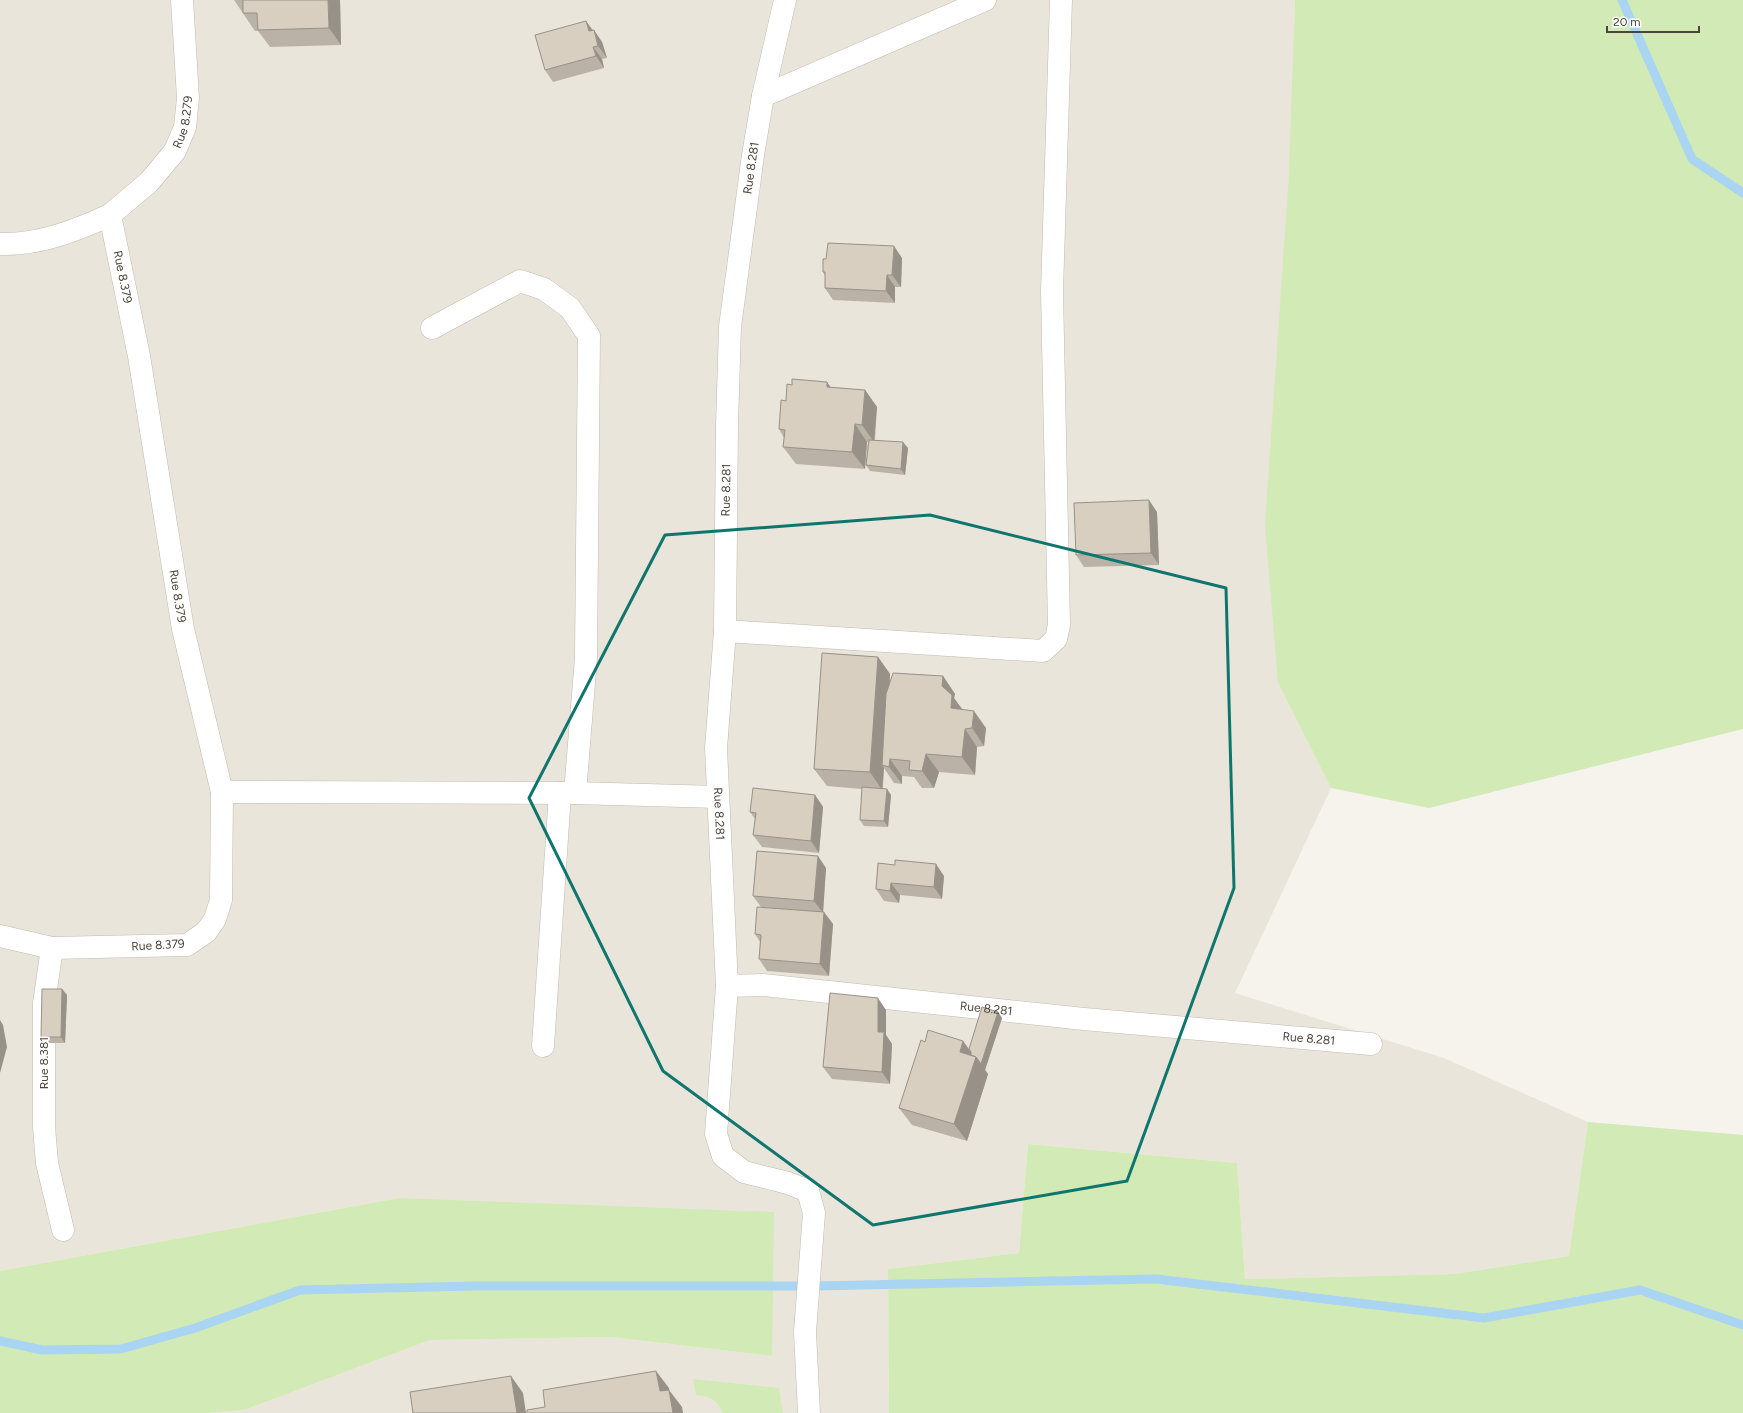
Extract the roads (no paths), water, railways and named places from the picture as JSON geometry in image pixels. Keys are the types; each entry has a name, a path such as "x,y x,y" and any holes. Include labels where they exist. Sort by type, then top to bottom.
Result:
{"street":[{"name":"Rue 8.279","path":"110,215 149,182 158,172 175,151 184,127 188,98 182,0"},
{"name":"Rue 8.281","path":"785,0 763,96 752,163 730,327 727,425 725,631 716,748 728,986 763,986 1084,1018 1371,1044"},
{"path":"763,96 985,0"},
{"path":"725,631 1043,651 1056,639 1059,625 1052,292 1061,0"},
{"path":"0,244 14,244 53,237 86,226 110,215"},
{"name":"Rue 8.379","path":"52,948 187,945 206,932 215,919 221,900 222,792 183,629 139,356 110,215"},
{"path":"432,328 520,281 544,289 570,308 589,336 586,658 568,793 543,1046"},
{"path":"222,792 568,793 718,797"},
{"path":"0,936 52,948"},
{"name":"Rue 8.381","path":"52,948 44,1003 44,1127 47,1163 63,1230"},
{"path":"728,986 716,1134 723,1156 744,1172 788,1183 808,1191 814,1213 805,1332 810,1413"}],"waterway":[{"path":"1622,0 1692,159 1743,193"},
{"path":"0,1341 42,1350 121,1349 195,1328 300,1290 475,1286 815,1286 1156,1279 1484,1318 1640,1290 1743,1325"}]}
